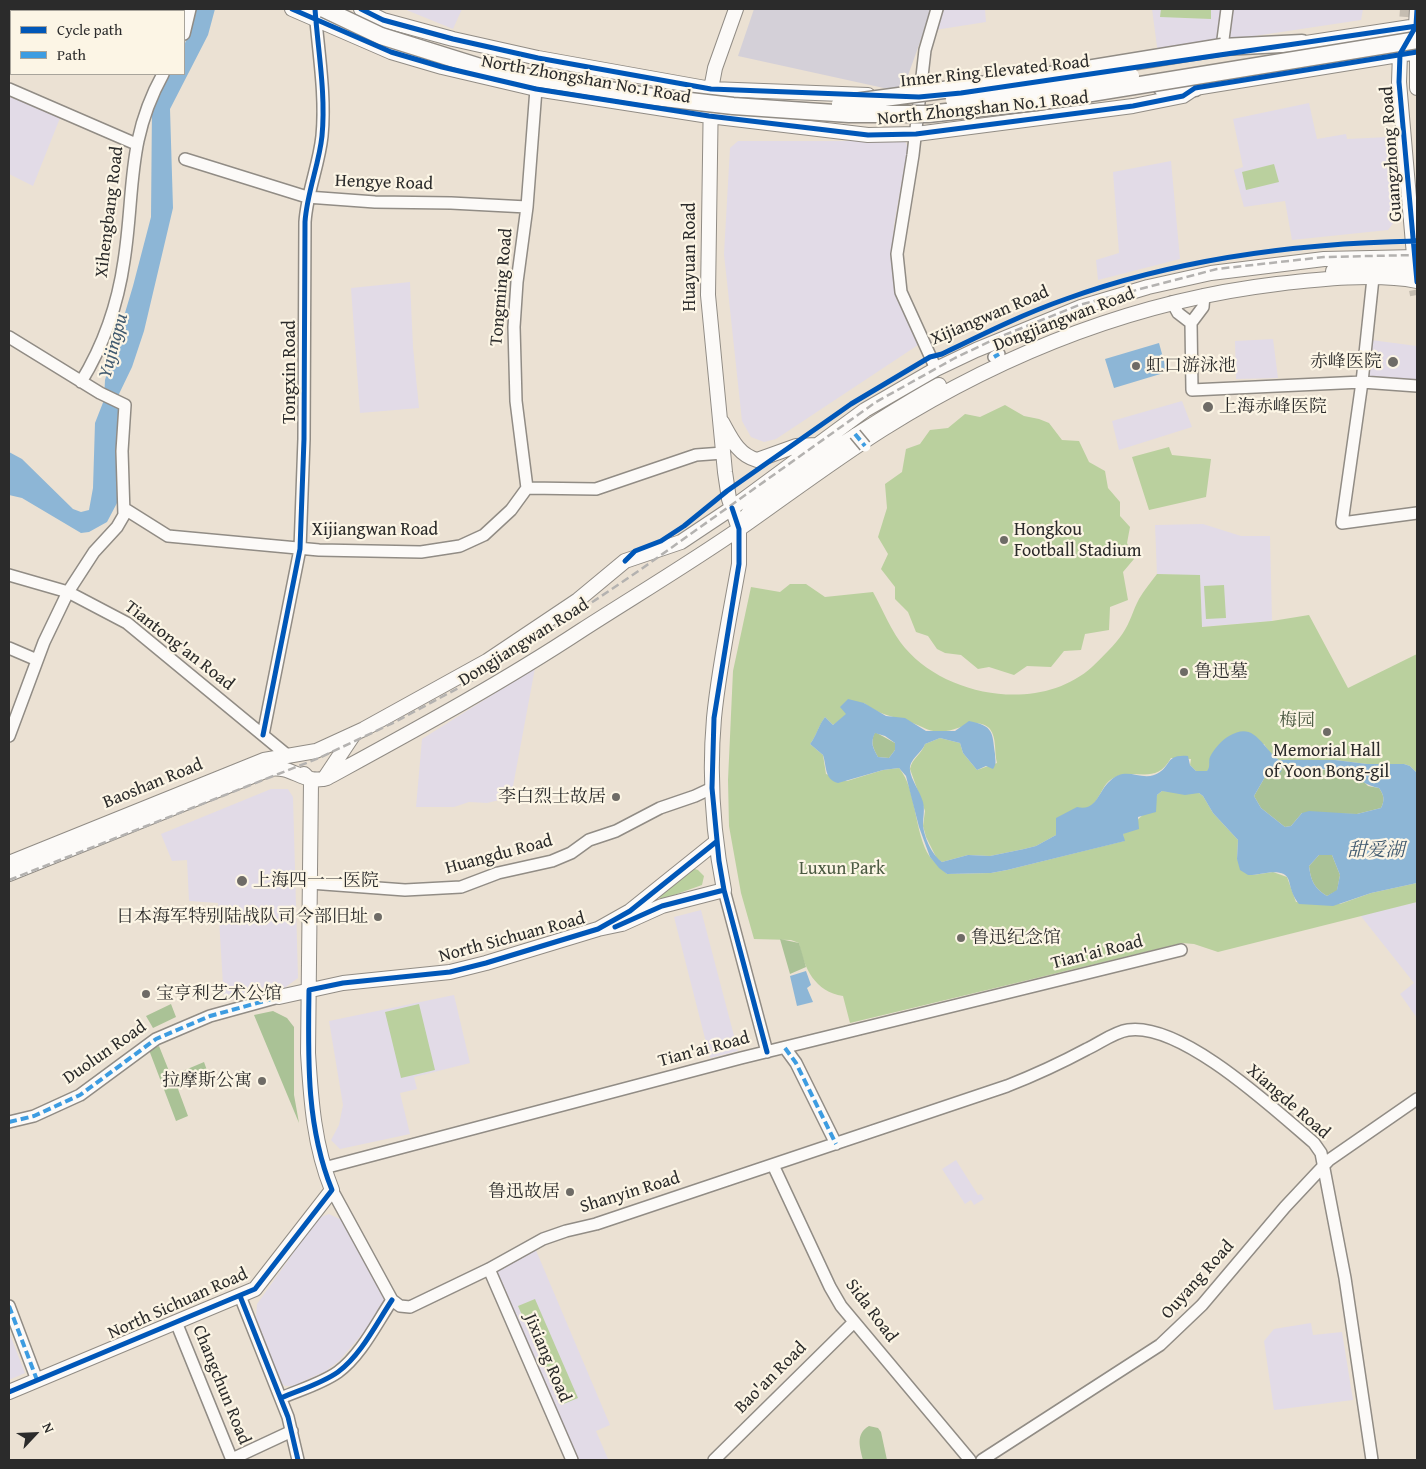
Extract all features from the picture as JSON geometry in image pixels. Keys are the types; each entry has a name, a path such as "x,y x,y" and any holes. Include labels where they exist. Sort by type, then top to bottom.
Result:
{"highway":[{"name":"Inner Ring Elevated Road","path":"347,9 385,26 498,62 651,87 779,102 840,104 926,103 989,96 1295,50 1417,40"},
{"name":"Inner Ring Elevated Road","path":"318,13 381,36 496,72 646,96 734,106 849,114 928,114 1036,102 1417,40"},
{"path":"840,104 1032,78 1222,47 1302,43"},
{"path":"734,106 814,120 868,125 958,121 1162,88 1195,88"}],"main road":[{"name":"North Zhongshan No.1 Road","path":"292,9 318,13 391,52 442,67 536,89 709,116 868,135 916,134 1133,106 1183,96 1195,88 1400,54 1417,40"},
{"name":"North Zhongshan No.1 Road","path":"361,9 383,20 482,46 711,89 919,97 1302,43 1417,40"},
{"name":"Huayuan Road","path":"732,508 723,453 708,295 709,116 715,68 736,9"},
{"name":"Guangzhong Road","path":"1417,9 1417,88"},
{"path":"1400,54 1417,40"},
{"name":"Guangzhong Road","path":"1400,54 1399,82 1416,272"},
{"name":"Xijiangwan Road","path":"732,508 865,410 936,369 976,350 1081,307 1178,280 1284,263 1358,258 1416,272"},
{"name":"Dongjiangwan Road","path":"739,529 745,517 763,498 859,432 953,377 1064,326 1156,298 1228,282 1349,270 1416,272"},
{"name":"Dongjiangwan Road","path":"317,780 485,691 739,529 884,429 971,378 1010,358 1118,317 1204,295 1287,283 1400,278 1416,272"},
{"path":"720,419 735,445 749,458 757,460 796,446 817,445"},
{"path":"724,890 716,842 712,788 714,718 739,564 739,529 732,508"},
{"name":"Dongjiangwan Road","path":"287,755 310,753 354,733 487,661 528,635 625,561 676,544 732,508"},
{"name":"Dongjiangwan Road","path":"317,780 354,733"},
{"path":"287,755 317,780 310,883 308,1053 311,1101 324,1168 332,1190"},
{"name":"Baoshan Road","path":"265,771 287,755"},
{"name":"Baoshan Road","path":"9,863 264,760 287,755"},
{"name":"Baoshan Road","path":"9,874 277,767 317,780"},
{"name":"North Sichuan Road","path":"598,929 630,911 716,842"},
{"name":"North Sichuan Road","path":"310,990 343,983 450,972 598,929 622,924 662,906 724,890"},
{"path":"651,893 648,899 649,905 662,906"},
{"name":"Duolun Road","path":"279,997 310,990"},
{"name":"North Sichuan Road","path":"9,1392 240,1296 257,1287 332,1190"}],"street":[{"path":"185,30 190,9"},
{"path":"936,369 901,292 898,273 899,242 916,134 925,50 937,9"},
{"path":"1222,47 1227,9"},
{"name":"Tongxin Road","path":"263,734 300,549 307,197 320,150 323,123 318,13"},
{"name":"Xihengbang Road","path":"81,382 99,352 120,282 136,144 150,99 162,75"},
{"path":"9,89 136,144"},
{"name":"Tongming Road","path":"527,488 516,401 514,327 517,282 527,207 536,89"},
{"name":"Hengye Road","path":"185,159 307,197 375,202 451,202 527,207"},
{"path":"1373,278 1362,382 1342,523 1417,513"},
{"path":"1204,295 1203,307 1191,323 1192,390 1362,382 1417,386"},
{"path":"1172,302 1178,312 1191,323"},
{"path":"9,337 100,394 123,404 122,451 125,509 117,527 94,552 68,592 36,660 9,736"},
{"path":"855,434 865,446"},
{"path":"527,488 596,489 696,455 723,453"},
{"name":"Xijiangwan Road","path":"125,509 168,536 300,549 402,553 460,546 484,535 511,510 527,488"},
{"name":"Tiantong'an Road","path":"9,575 68,592 127,623 287,755"},
{"path":"9,648 36,660"},
{"name":"Huangdu Road","path":"310,883 405,890 461,887 498,872 552,861 571,853 589,840 616,832 660,808 712,788"},
{"path":"724,890 767,1052"},
{"name":"Tian'ai Road","path":"324,1168 767,1052 1181,950"},
{"name":"Duolun Road","path":"9,1122 34,1116 80,1095 156,1039 210,1016 279,997"},
{"name":"Xiangde Road","path":"1007,1086 1034,1076 1127,1030 1155,1032 1197,1052 1253,1092 1314,1143 1321,1152 1324,1164 1345,1278 1372,1460"},
{"path":"785,1048 796,1063 836,1144"},
{"name":"Shanyin Road","path":"392,1300 400,1306 416,1306 489,1269 528,1246 566,1230 596,1224 1007,1086"},
{"name":"Ouyang Road","path":"982,1460 1141,1358 1175,1332 1202,1305 1324,1164 1342,1149 1417,1098"},
{"name":"Sida Road","path":"773,1165 830,1287 854,1322 970,1460"},
{"path":"281,1398 328,1378 343,1368 364,1343 392,1300 332,1190"},
{"name":"Jixiang Road","path":"489,1269 572,1460"},
{"path":"240,1296 281,1398 292,1431 298,1460"},
{"path":"9,1306 37,1380"},
{"name":"Changchun Road","path":"176,1322 232,1460"},
{"name":"Bao'an Road","path":"714,1460 854,1322"},
{"path":"232,1460 292,1431"}],"shaded area":[{"path":"404,9 462,9 453,29"},
{"path":"754,9 932,9 902,92 738,56"},
{"path":"943,9 985,9 986,22 935,30"},
{"path":"1152,9 1223,9 1219,43 1158,54"},
{"path":"1232,9 1363,9 1361,20 1228,40"},
{"path":"9,96 60,118 33,186 9,174"},
{"path":"1309,103 1317,139 1346,134 1347,139 1389,137 1394,222 1388,230 1292,240 1285,201 1244,207 1234,170 1243,167 1233,119"},
{"path":"738,141 905,141 908,148 894,225 892,270 894,282 918,345 776,439 764,442 751,437 742,421 724,254 730,148"},
{"path":"1171,161 1180,259 1098,280 1096,260 1119,253 1113,172"},
{"path":"410,282 413,347 419,408 360,413 351,288"},
{"path":"1273,339 1278,378 1236,379 1235,341"},
{"name":"赤峰医院","path":"1371,340 1417,346 1417,382 1366,377"},
{"path":"1182,401 1192,427 1119,450 1112,421"},
{"path":"1203,524 1241,536 1270,536 1272,621 1201,627 1200,576 1157,574 1155,525"},
{"path":"535,668 511,797 487,803 469,802 454,807 416,807 422,739"},
{"name":"上海四一一医院","path":"271,789 288,789 293,797 298,978 283,989 224,1001 218,903 189,901 187,860 172,861 161,834"},
{"path":"1417,902 1417,1018 1400,994 1414,983 1360,915"},
{"path":"701,910 738,1051 710,1058 674,917"},
{"path":"454,995 470,1063 414,1077 417,1089 400,1093 410,1134 340,1149 331,1140 339,1125 343,1105 329,1021"},
{"path":"956,1160 978,1195 981,1194 984,1199 974,1205 971,1200 965,1204 942,1169"},
{"path":"329,1214 344,1221 384,1294 385,1301 364,1332 339,1361 326,1371 293,1386 285,1386 281,1383 256,1318 257,1304 318,1218"},
{"path":"535,1248 610,1425 596,1431 608,1459 575,1460 494,1271"},
{"path":"1311,1323 1313,1335 1342,1332 1353,1400 1274,1410 1264,1341 1274,1329"},
{"path":"9,1332 25,1373 9,1380"}],"green space":[{"path":"1161,9 1211,9 1211,19 1160,17"},
{"path":"1274,164 1279,182 1246,190 1242,172"},
{"name":"Hongkou Football Stadium","path":"1005,405 1024,416 1049,423 1062,440 1079,441 1089,462 1105,471 1108,488 1120,502 1120,516 1130,527 1127,543 1134,559 1123,572 1128,600 1110,607 1109,630 1085,634 1081,650 1064,651 1051,667 1027,666 1014,675 989,667 978,669 961,655 945,653 937,649 928,636 916,632 908,612 895,599 895,587 881,569 888,554 878,537 887,508 885,484 902,472 906,449 920,444 930,430 948,428 965,414 980,417"},
{"path":"1169,447 1172,455 1211,459 1206,497 1149,510 1132,457"},
{"name":"Luxun Park","path":"1157,574 1200,575 1202,627 1272,621 1309,615 1348,688 1417,654 1417,773 1410,766 1404,764 1367,764 1335,760 1279,760 1271,755 1264,744 1207,771 1196,771 1190,765 1191,759 1171,758 1157,772 1150,774 1126,774 1117,776 1109,781 1091,806 1057,826 1056,835 1036,846 990,856 968,855 942,862 937,859 926,837 923,826 925,811 910,769 911,765 925,744 940,738 960,743 963,753 977,770 997,763 994,737 990,729 985,725 974,724 946,731 934,731 880,713 864,703 833,725 825,717 810,744 823,755 826,774 847,781 883,770 899,768 909,788 925,847 930,857 947,874 991,873 1124,841 1123,834 1155,803 1157,795 1162,791 1199,793 1203,796 1213,813 1238,840 1237,859 1253,875 1273,872 1287,877 1296,902 1340,904 1371,893 1417,883 1417,902 1218,952 1194,944 1182,943 850,1023 843,996 825,990 812,977 804,961 799,943 791,940 754,939 741,893 729,826 728,780 733,671 751,587 780,592 790,584 806,584 825,597 873,592 900,642 923,665 945,679 970,688 996,694 1022,694 1047,690 1071,681 1092,667 1123,633 1139,599"},
{"path":"1224,585 1226,618 1206,619 1204,586"},
{"path":"875,732 895,743 895,750 889,758 878,757 876,754 872,742"},
{"path":"1273,767 1328,770 1346,774 1364,782 1368,786 1379,788 1383,798 1381,808 1357,814 1302,813 1291,826 1285,827 1261,808 1254,796 1269,770"},
{"path":"1319,855 1332,855 1340,875 1337,891 1327,896 1316,887 1312,880 1309,866"},
{"path":"692,868 698,870 704,876 702,885 663,899 658,897"},
{"path":"780,939 799,943 806,967 790,974"},
{"path":"171,1004 176,1017 153,1028 146,1016"},
{"path":"419,1004 435,1070 401,1078 385,1012"},
{"path":"273,1011 287,1018 294,1027 294,1095 299,1123 254,1015"},
{"path":"159,1046 171,1076 204,1062 209,1076 178,1089 188,1116 176,1121 149,1050"},
{"path":"535,1299 578,1398 561,1405 518,1306"},
{"path":"869,1426 878,1428 881,1432 887,1460 863,1460 860,1437"}],"water":[{"path":"194,9 215,9 208,35 170,109 173,208 144,331 132,367 119,394 117,503 107,522 89,532 81,533 22,498 9,495 9,452 22,459 73,509 81,512 89,510 93,488 95,423 104,400 105,380 151,217 152,106 168,75 185,75 185,43 193,21"},
{"name":"虹口游泳池","path":"1159,343 1167,372 1114,388 1105,359"},
{"name":"甜爱湖","path":"848,699 864,703 886,716 905,718 926,731 955,731 969,721 983,725 990,731 995,754 993,769 986,766 977,770 963,753 960,743 940,738 925,744 910,766 911,774 924,805 923,825 925,835 932,850 942,862 968,855 990,856 1036,846 1056,835 1056,818 1077,807 1084,808 1093,804 1106,785 1121,774 1154,775 1164,769 1171,759 1180,756 1188,756 1190,765 1196,771 1207,771 1210,757 1221,742 1229,736 1245,731 1252,733 1279,760 1335,760 1367,764 1404,764 1410,766 1417,773 1417,883 1371,893 1333,906 1299,904 1291,890 1289,881 1282,873 1271,872 1248,875 1240,870 1237,859 1238,840 1213,813 1203,796 1199,793 1185,795 1162,791 1157,795 1156,812 1138,817 1139,829 1123,834 1125,841 991,873 947,874 930,857 919,827 906,776 899,768 883,770 838,783 828,776 823,755 810,744 825,717 833,725 846,714 840,707","holes":["875,733 885,736 895,743 895,750 889,758 878,757 873,745","1310,767 1346,774 1370,786 1379,788 1383,798 1381,808 1357,814 1309,811 1302,813 1291,826 1285,827 1261,808 1254,796 1269,770 1273,768 1278,774 1282,768","1319,855 1332,855 1340,875 1337,890 1327,896 1319,890 1312,880 1309,866"]},
{"path":"806,971 811,985 807,988 813,1002 797,1006 790,976"}],"tunnel":[{"path":"1405,38 1407,9"},
{"path":"1412,269 1417,295"}],"railway":[{"path":"9,880 319,758 395,722 490,671 640,570 876,402 955,358 997,338 1079,305 1217,269 1324,257 1417,255"}],"marked path":[{"path":"994,357 999,354"},
{"path":"855,434 865,446"},
{"path":"9,1122 34,1116 80,1095 156,1039 210,1016 279,997"},
{"path":"785,1048 796,1063 836,1144"},
{"path":"9,1306 37,1380"}],"cycle path":[{"path":"292,9 391,52 442,67 536,89 709,116 868,135 916,134 1133,106 1183,96 1195,88 1417,52"},
{"path":"263,735 300,549 304,439 305,222 322,136 323,120 315,9"},
{"path":"361,9 383,20 453,39 538,58 711,89 919,97 961,93 1417,26"},
{"path":"1417,9 1416,26 1400,54 1399,82 1417,282"},
{"path":"625,561 635,551 661,541 684,526 727,491 851,404 930,357 942,354 1034,311 1108,285 1151,273 1195,264 1239,256 1328,245 1417,241"},
{"path":"732,508 739,529 739,564 714,718 712,788 719,861 724,890 767,1052"},
{"path":"9,1392 255,1289 332,1190 317,1141 310,1092 309,990 343,983 450,972 598,929 630,911 716,842"},
{"path":"615,927 662,906 724,890"},
{"path":"240,1296 288,1417 298,1460"},
{"path":"281,1398 324,1380 346,1365 368,1339 392,1300"}],"place":[{"name":"赤峰医院","path":"1393,362"},
{"name":"虹口游泳池","path":"1136,366"},
{"name":"上海赤峰医院","path":"1208,407"},
{"name":"Hongkou Football Stadium","path":"1004,540"},
{"name":"鲁迅墓","path":"1184,672"},
{"name":"Memorial Hall of Yoon Bong-gil","path":"1327,732"},
{"name":"李白烈士故居","path":"616,797"},
{"name":"上海四一一医院","path":"242,881"},
{"name":"日本海军特别陆战队司令部旧址","path":"378,917"},
{"name":"鲁迅纪念馆","path":"961,938"},
{"name":"宝亨利艺术公馆","path":"146,994"},
{"name":"拉摩斯公寓","path":"262,1081"},
{"name":"鲁迅故居","path":"570,1192"}],"water label":[{"name":"Yujingpu","path":"114,346"}],"park label":[{"name":"梅园","path":"1297,721"}]}
